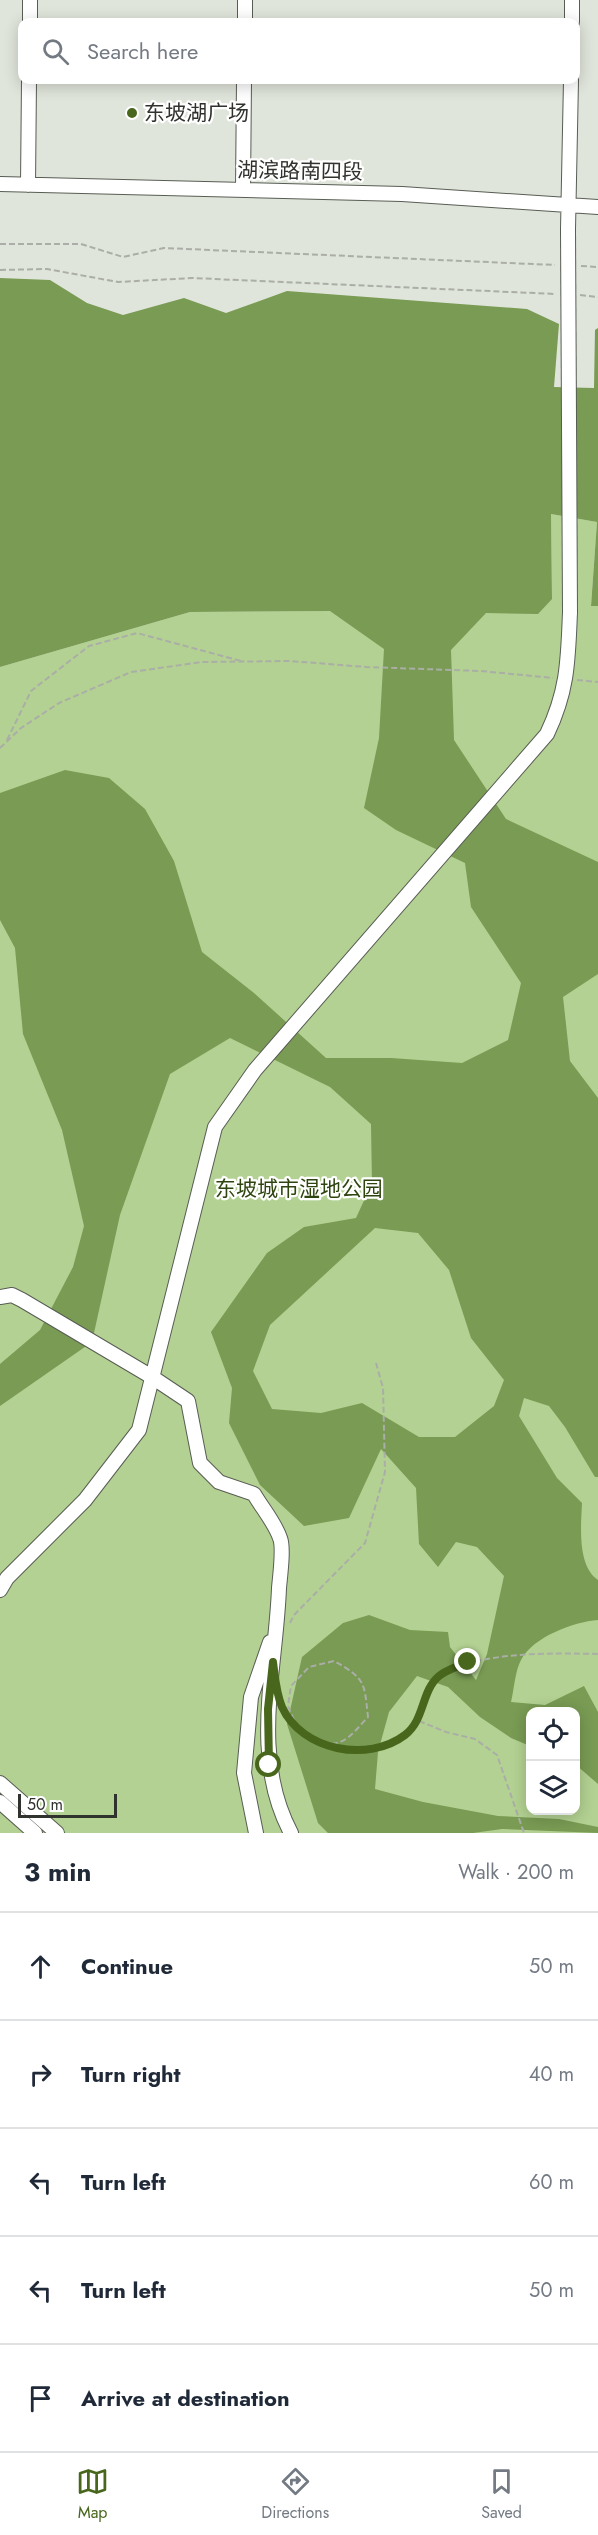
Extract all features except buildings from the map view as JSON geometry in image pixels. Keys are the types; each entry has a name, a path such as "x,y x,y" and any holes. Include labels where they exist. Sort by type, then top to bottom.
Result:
{"street":[{"path":"30,0 30,18"},
{"path":"245,0 245,18"},
{"path":"572,0 572,18"},
{"path":"28,185 29,84"},
{"path":"243,190 244,84"},
{"path":"0,1590 7,1578 85,1500 139,1430 215,1127 255,1070 547,734 559,708 567,679 570,612 568,229 571,84"},
{"name":"湖滨路南四段","path":"0,184 402,194 598,207"},
{"path":"0,1297 12,1295 22,1300 188,1401 200,1463 219,1482 254,1494 281,1539 284,1620 268,1709 269,1765 281,1815 291,1833"},
{"path":"256,1833 244,1773 251,1696 284,1620"},
{"path":"0,1783 57,1833"},
{"path":"0,1802 35,1833"}],"path":[{"path":"0,244 81,244 123,257 164,248 563,266"},
{"path":"574,266 598,267"},
{"path":"0,270 47,269 118,282 192,278 557,294"},
{"path":"578,295 598,297"},
{"path":"6,742 31,691 89,646 137,633 244,661"},
{"path":"0,748 21,728 59,703 131,672 202,662 290,661 366,667 481,671 598,682"},
{"path":"284,1620 294,1615 364,1543 385,1472 383,1388 375,1363"},
{"path":"280,1700 297,1727 315,1741 349,1750 377,1748 405,1735 418,1721 426,1697 438,1676 468,1662 548,1653 598,1654"},
{"path":"297,1727 288,1706 291,1686 309,1667 334,1661 354,1672 364,1684 368,1717 354,1732 339,1743 315,1741"},
{"path":"418,1721 446,1732 475,1739 497,1755 524,1833"}],"green space":[{"name":"东坡城市湿地公园","path":"551,514 597,522 591,605 598,606 598,1833 0,1833 0,667 190,612 330,611 552,599"}],"shaded area":[{"path":"0,278 50,280 87,303 123,315 184,298 226,313 287,291 527,309 559,324 554,387 594,388 595,330 598,328 598,606 591,606 597,522 551,514 552,599 538,614 486,613 451,650 454,740 506,819 598,862 598,974 563,997 570,1061 598,1098 598,1477 595,1477 565,1427 549,1406 524,1398 519,1416 557,1478 582,1503 583,1556 591,1574 598,1580 598,1620 566,1627 535,1644 519,1664 511,1702 545,1705 584,1686 598,1712 598,1784 580,1768 580,1707 526,1707 526,1744 511,1738 480,1717 448,1687 417,1676 389,1712 378,1752 375,1789 423,1802 498,1816 559,1819 598,1827 598,1833 502,1829 473,1833 328,1833 318,1823 287,1724 302,1657 343,1623 369,1615 410,1630 448,1632 450,1647 476,1680 487,1654 504,1576 477,1547 456,1542 438,1567 419,1544 416,1488 381,1449 349,1518 304,1526 260,1485 229,1423 232,1388 211,1332 267,1253 304,1227 356,1218 372,1183 371,1124 330,1087 230,1038 170,1074 120,1215 92,1342 0,1406 0,1364 40,1330 73,1267 84,1226 62,1130 23,1034 15,948 0,920 0,793 65,770 109,778 145,809 174,861 202,952 254,993 326,1058 391,1058 462,1063 508,1040 521,983 471,907 465,863 396,830 364,808 379,738 384,649 330,611 190,612 0,667","holes":["375,1228 418,1233 449,1270 471,1338 504,1380 494,1406 455,1437 419,1437 362,1403 321,1413 272,1409 253,1371 270,1325"]}],"place":[{"name":"东坡湖广场","path":"132,113"}],"route":[{"path":"269,1765 268,1709 273,1662 277,1692 283,1708 297,1727 315,1741 349,1750 377,1748 405,1735 418,1721 426,1697 438,1676 468,1662"}]}
